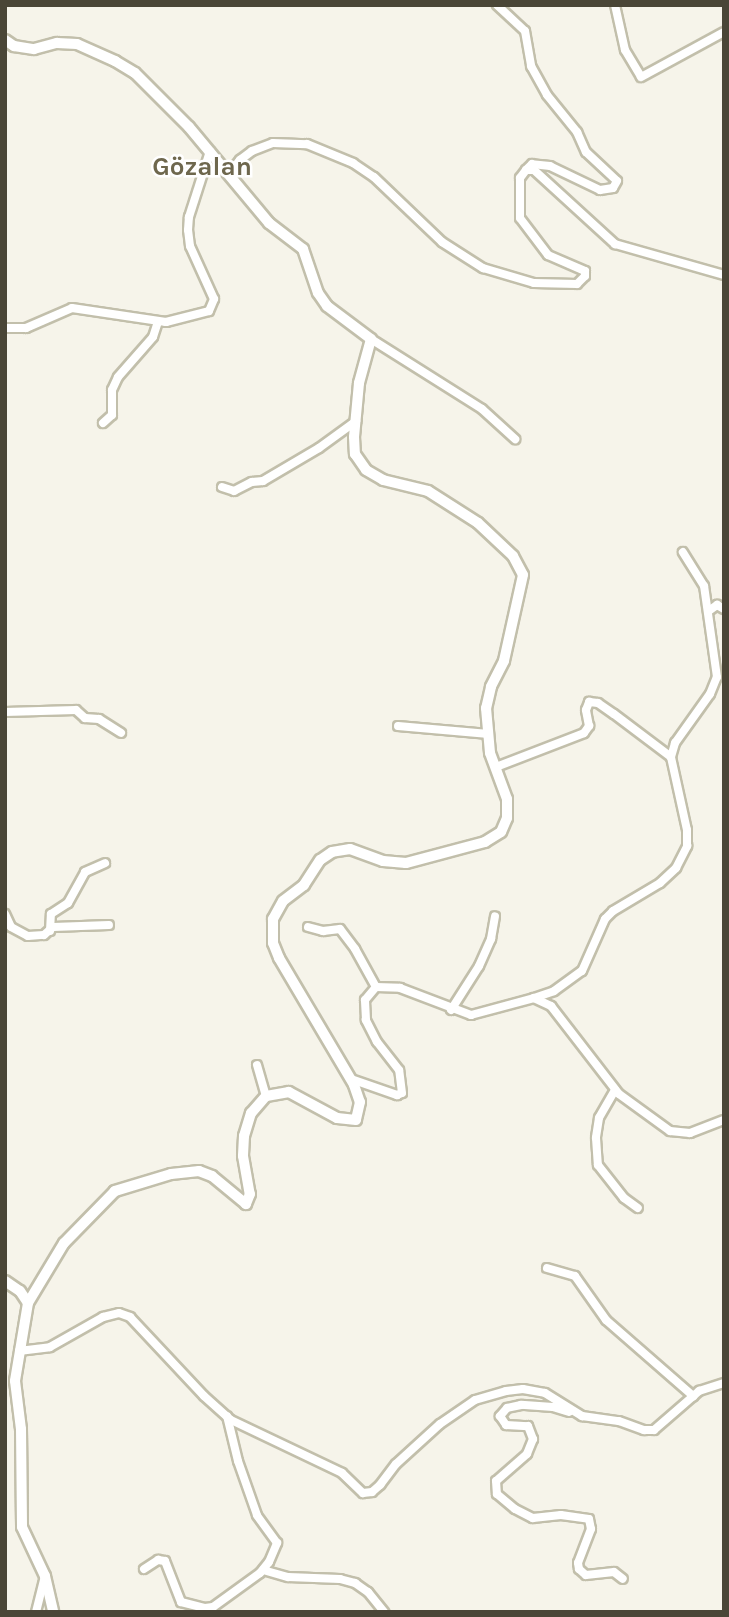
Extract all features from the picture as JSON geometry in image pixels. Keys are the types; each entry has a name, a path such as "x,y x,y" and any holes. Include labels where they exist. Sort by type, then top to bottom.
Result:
{"street":[{"path":"229,174 240,160 252,151 273,143 307,144 353,163 374,177 442,242 484,268 534,283 576,284 585,276 585,271 548,255 520,218 520,178 532,164 550,166 600,190 613,188 617,181 586,152 577,132 547,95 531,66 525,31 497,5"},
{"path":"615,5 625,50 641,77 724,32"},
{"path":"5,40 14,46 34,49 57,43 77,44 126,66 210,151 276,229 303,249 318,293 327,306 371,339 481,409 514,439"},
{"path":"5,328 26,328 72,308 94,313 134,315 158,322 181,320 209,311 214,304 210,285 190,246 188,230 189,217 210,151"},
{"path":"526,170 541,173 615,244 724,275"},
{"path":"103,423 112,415 112,390 118,377 144,349 158,322"},
{"path":"53,1612 45,1576 22,1527 21,1429 15,1381 28,1303 64,1243 115,1191 171,1174 199,1171 212,1176 246,1204 250,1194 243,1156 244,1136 251,1113 266,1096 289,1092 337,1118 353,1121 359,1115 360,1102 351,1079 276,952 272,936 276,910 304,885 320,860 339,850 350,849 383,861 406,863 497,836 505,826 508,809 489,734 487,700 504,661 521,587 520,567 488,530 436,496 369,473 354,449 359,383 371,339"},
{"path":"222,487 234,491 252,482 263,481 319,448 356,421"},
{"path":"351,1079 397,1095 402,1093 399,1070 377,1042 366,1020 365,1000 376,988 400,988 471,1016 554,991 576,976 612,911 660,883 676,868 687,846 687,830 671,757 676,743 710,694 717,677 705,586 682,552"},
{"path":"710,610 718,605 724,609"},
{"path":"496,767 584,733 589,726 586,710 589,702 614,713 671,757"},
{"path":"5,712 76,710 85,718 99,719 121,733"},
{"path":"398,726 489,734"},
{"path":"50,931 51,914 68,903 85,872 105,863"},
{"path":"5,914 10,927 16,931 40,937 60,927 109,925"},
{"path":"451,1010 479,966 491,939 495,916"},
{"path":"308,927 323,931 340,929 376,988"},
{"path":"534,998 551,1006 615,1090 678,1134 690,1133 724,1120"},
{"path":"257,1065 266,1096"},
{"path":"615,1090 599,1118 596,1138 598,1165 624,1198 638,1208"},
{"path":"547,1268 575,1276 606,1320 693,1396"},
{"path":"5,1281 20,1291 28,1303"},
{"path":"19,1351 50,1347 103,1317 119,1313 130,1317 204,1396 227,1416 283,1447 300,1451 342,1473 363,1493 372,1492 396,1464 440,1423 475,1400 506,1391 545,1393 582,1416"},
{"path":"623,1579 614,1572 586,1575 579,1569 578,1563 591,1530 589,1519 561,1515 533,1518 514,1509 498,1494 496,1481 527,1454 533,1439 528,1426 506,1425 500,1420 507,1409 531,1405 654,1430 693,1396 724,1383"},
{"path":"144,1569 158,1560 165,1561 181,1602 214,1609 263,1570 277,1543 257,1514 238,1461 227,1416"},
{"path":"263,1570 288,1577 340,1579 355,1583 368,1592 384,1612"},
{"path":"36,1612 45,1576"}],"district":[{"name":"Gözalan","path":"202,167"}]}
